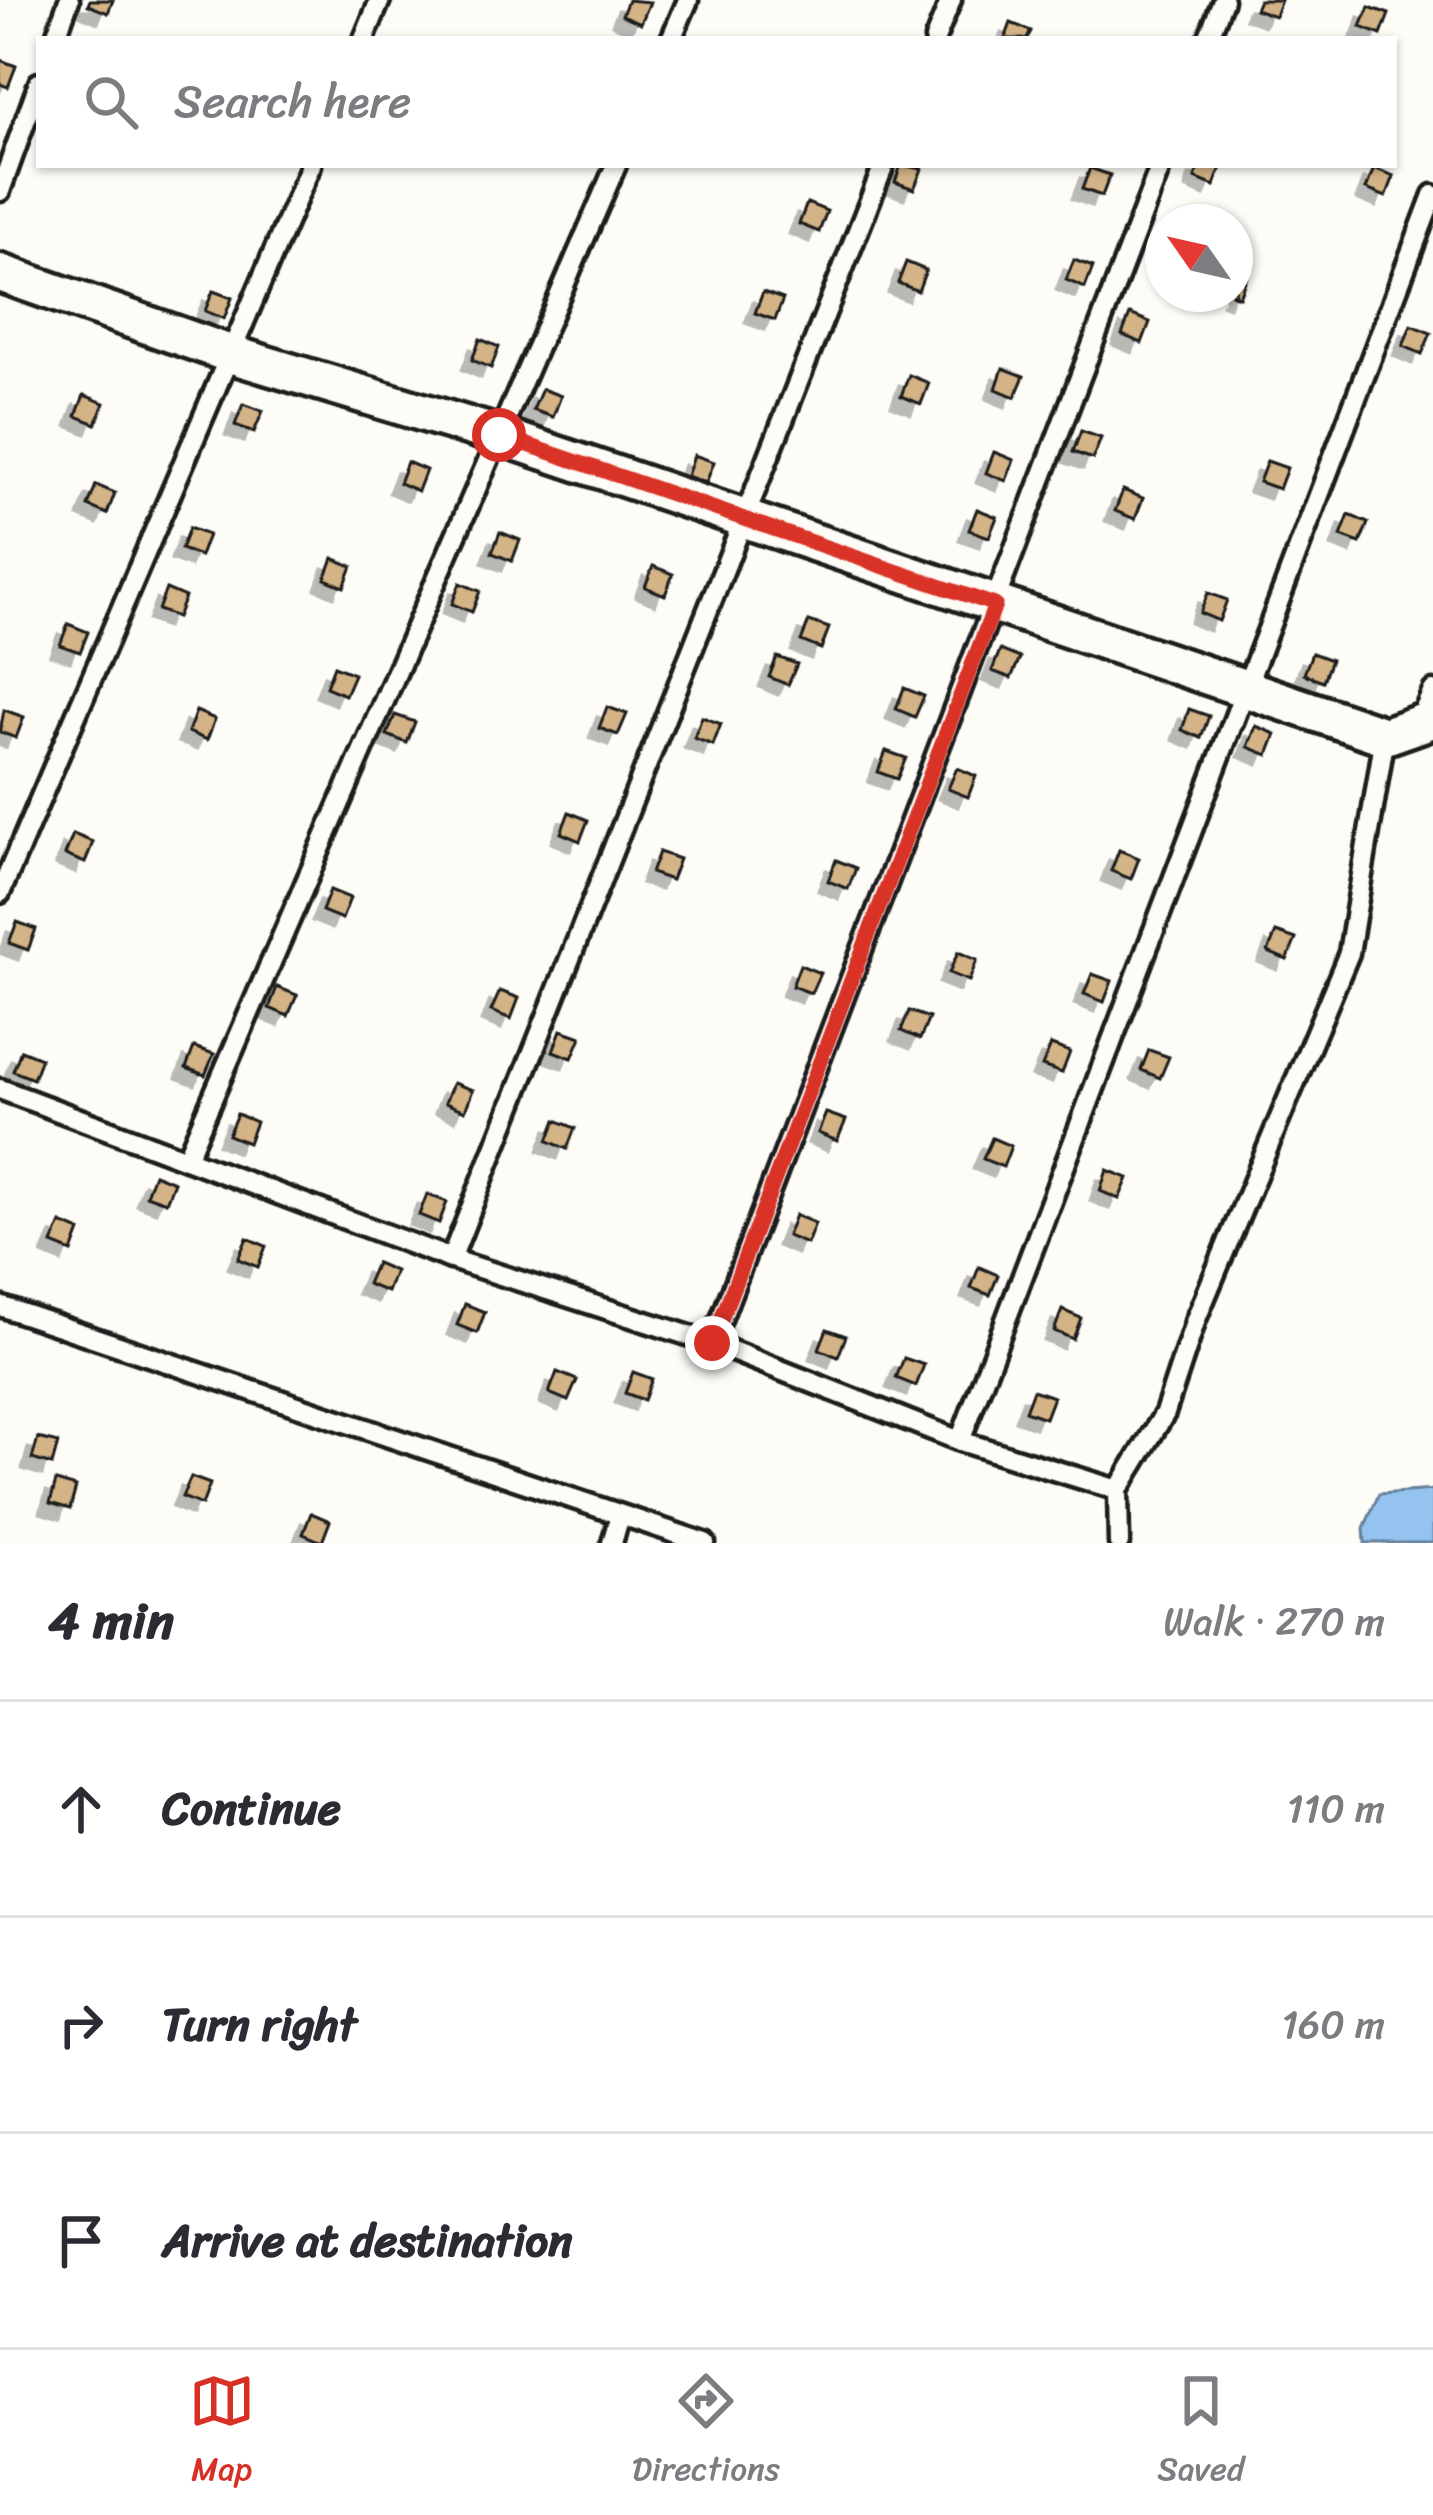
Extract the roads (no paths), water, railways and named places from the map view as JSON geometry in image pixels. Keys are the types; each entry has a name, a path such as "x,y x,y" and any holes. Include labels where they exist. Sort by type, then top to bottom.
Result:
{"street":[{"path":"0,273 232,355 499,435 1247,691 1412,726"}],"lane":[{"path":"56,36 69,0"},
{"path":"365,36 380,0"},
{"path":"672,36 688,0"},
{"path":"936,36 951,0"},
{"path":"1209,36 1223,0"},
{"path":"0,191 36,91"},
{"path":"0,893 310,168"},
{"path":"186,1159 615,168"},
{"path":"451,1259 883,168"},
{"path":"712,1343 1160,168"},
{"path":"960,1441 1433,195"},
{"path":"1119,1543 1118,1490 1165,1413 1196,1319 1349,953 1412,726 1433,691"},
{"path":"0,1089 451,1259 712,1343 960,1441 1118,1490"},
{"path":"0,1306 705,1543"},
{"path":"612,1543 620,1515"}],"water":[{"path":"1433,1490 1433,1543 1365,1543 1364,1528 1379,1494"}]}
